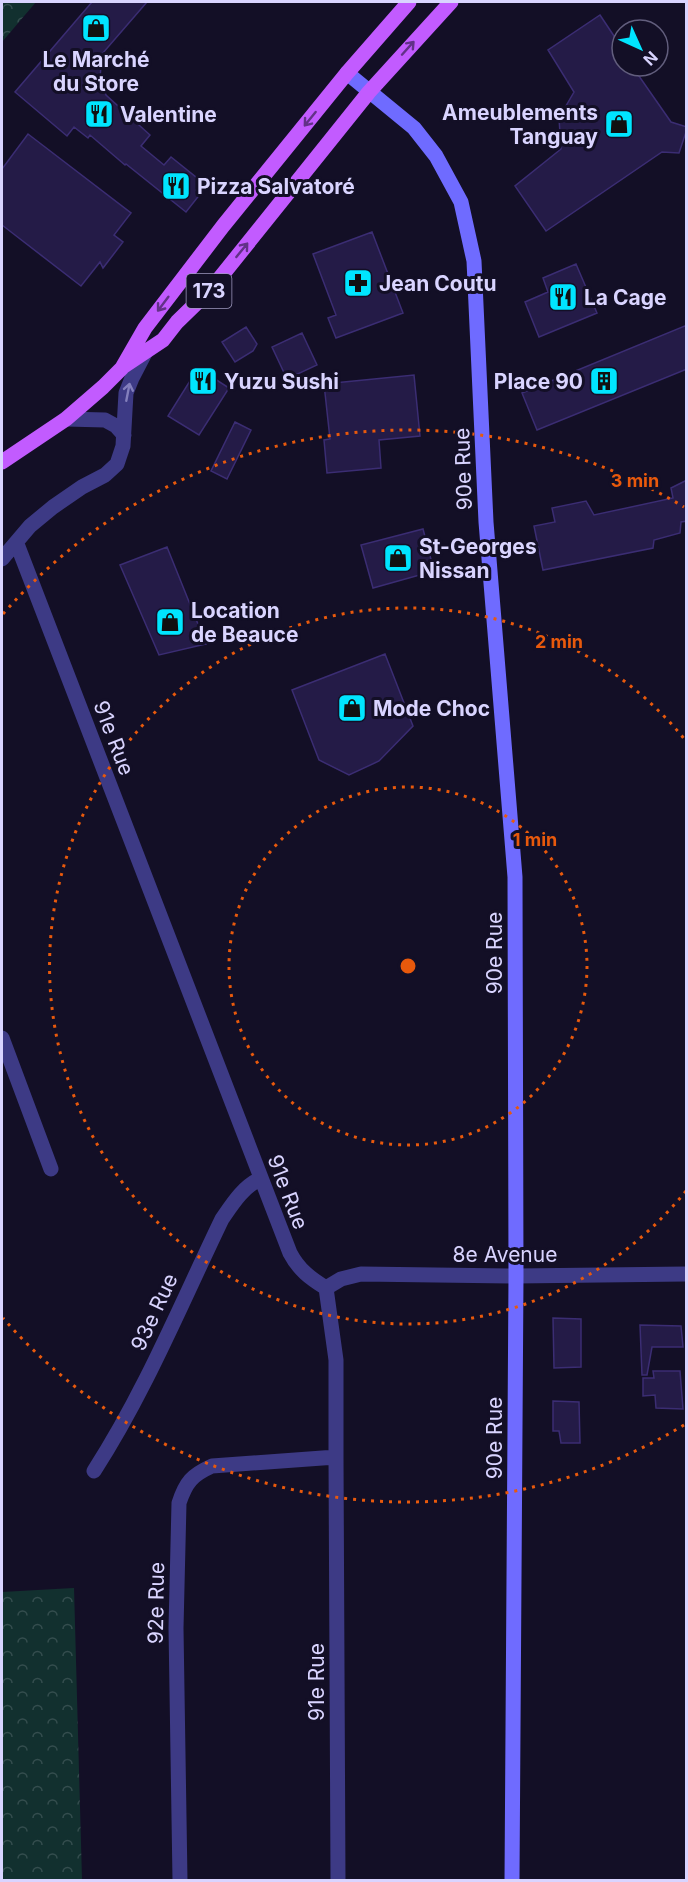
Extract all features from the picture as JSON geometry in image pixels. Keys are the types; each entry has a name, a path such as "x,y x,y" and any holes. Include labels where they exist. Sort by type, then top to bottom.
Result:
{"main road":[{"name":"173","path":"122,368 146,328 181,281 347,73 409,2"},
{"name":"173","path":"2,462 66,419 122,368 163,340 177,322 211,289 369,92 451,2"}],"street":[{"name":"90e Rue","path":"347,73 414,128 436,156 461,201 474,261 486,522 515,877 516,1276 512,1881"},
{"path":"2,559 30,526 53,507 105,475 117,464 124,435 126,393 145,353"},
{"path":"66,419 105,420 116,426 124,435"},
{"name":"91e Rue","path":"17,544 260,1179 296,1266 326,1288 336,1360 338,1881"},
{"path":"2,1038 51,1169"},
{"name":"93e Rue","path":"94,1471 138,1395 222,1219 243,1191 260,1179"},
{"name":"8e Avenue","path":"326,1288 341,1279 361,1274 516,1276 687,1274"},
{"name":"92e Rue","path":"180,1881 176,1628 179,1503 185,1486 197,1472 212,1466 336,1457"}],"green space":[{"path":"2,2 36,2 2,42"},
{"path":"74,1588 82,1880 2,1880 2,1592"}],"building":[{"path":"92,2 147,2 102,54 100,78 106,95 150,135 141,146 164,165 171,157 202,182 196,190 201,193 186,212 90,135 88,138 74,127 67,136 15,92"},
{"name":"Ameublements Tanguay","path":"600,15 610,30 610,78 640,78 671,122 687,127 687,129 679,153 662,152 546,231 515,186 561,149 559,118 574,92 548,50"},
{"path":"28,134 131,213 114,235 123,242 103,268 100,262 81,286 2,225 2,169"},
{"name":"Jean Coutu","path":"372,232 403,313 336,338 328,318 336,315 313,254"},
{"name":"La Cage","path":"576,264 597,313 539,337 525,302 548,292 543,278"},
{"name":"Place 90","path":"687,325 687,369 537,430 522,393"},
{"path":"246,327 257,344 253,351 235,362 222,342"},
{"path":"302,333 317,365 287,379 272,347"},
{"path":"198,368 229,388 199,435 168,416"},
{"path":"414,375 420,436 379,440 381,468 327,473 324,440 330,439 324,384"},
{"path":"235,422 251,430 227,479 211,471"},
{"path":"687,480 687,521 681,522 680,533 654,540 653,548 543,570 534,526 555,522 552,508 586,501 594,515 673,498 671,488"},
{"name":"St-Georges Nissan","path":"423,529 434,571 373,588 361,545"},
{"name":"Location de Beauce","path":"167,547 206,644 159,655 120,565"},
{"name":"Mode Choc","path":"385,654 413,726 379,761 349,775 319,760 292,690"},
{"path":"553,1318 581,1319 581,1367 554,1368"},
{"path":"640,1325 681,1326 683,1347 652,1347 647,1375 642,1375"},
{"path":"653,1371 680,1371 683,1409 656,1408 655,1395 643,1396 643,1378 654,1378"},
{"path":"553,1401 579,1402 580,1443 561,1443 559,1431 553,1431"}],"place":[{"name":"Le Marché du Store","path":"96,28"},
{"name":"Valentine","path":"99,114"},
{"name":"Ameublements Tanguay","path":"619,124"},
{"name":"Pizza Salvatoré","path":"176,186"},
{"name":"Jean Coutu","path":"358,283"},
{"name":"La Cage","path":"563,297"},
{"name":"Yuzu Sushi","path":"203,381"},
{"name":"Place 90","path":"604,381"},
{"name":"St-Georges Nissan","path":"398,558"},
{"name":"Location de Beauce","path":"170,622"},
{"name":"Mode Choc","path":"352,708"}]}
